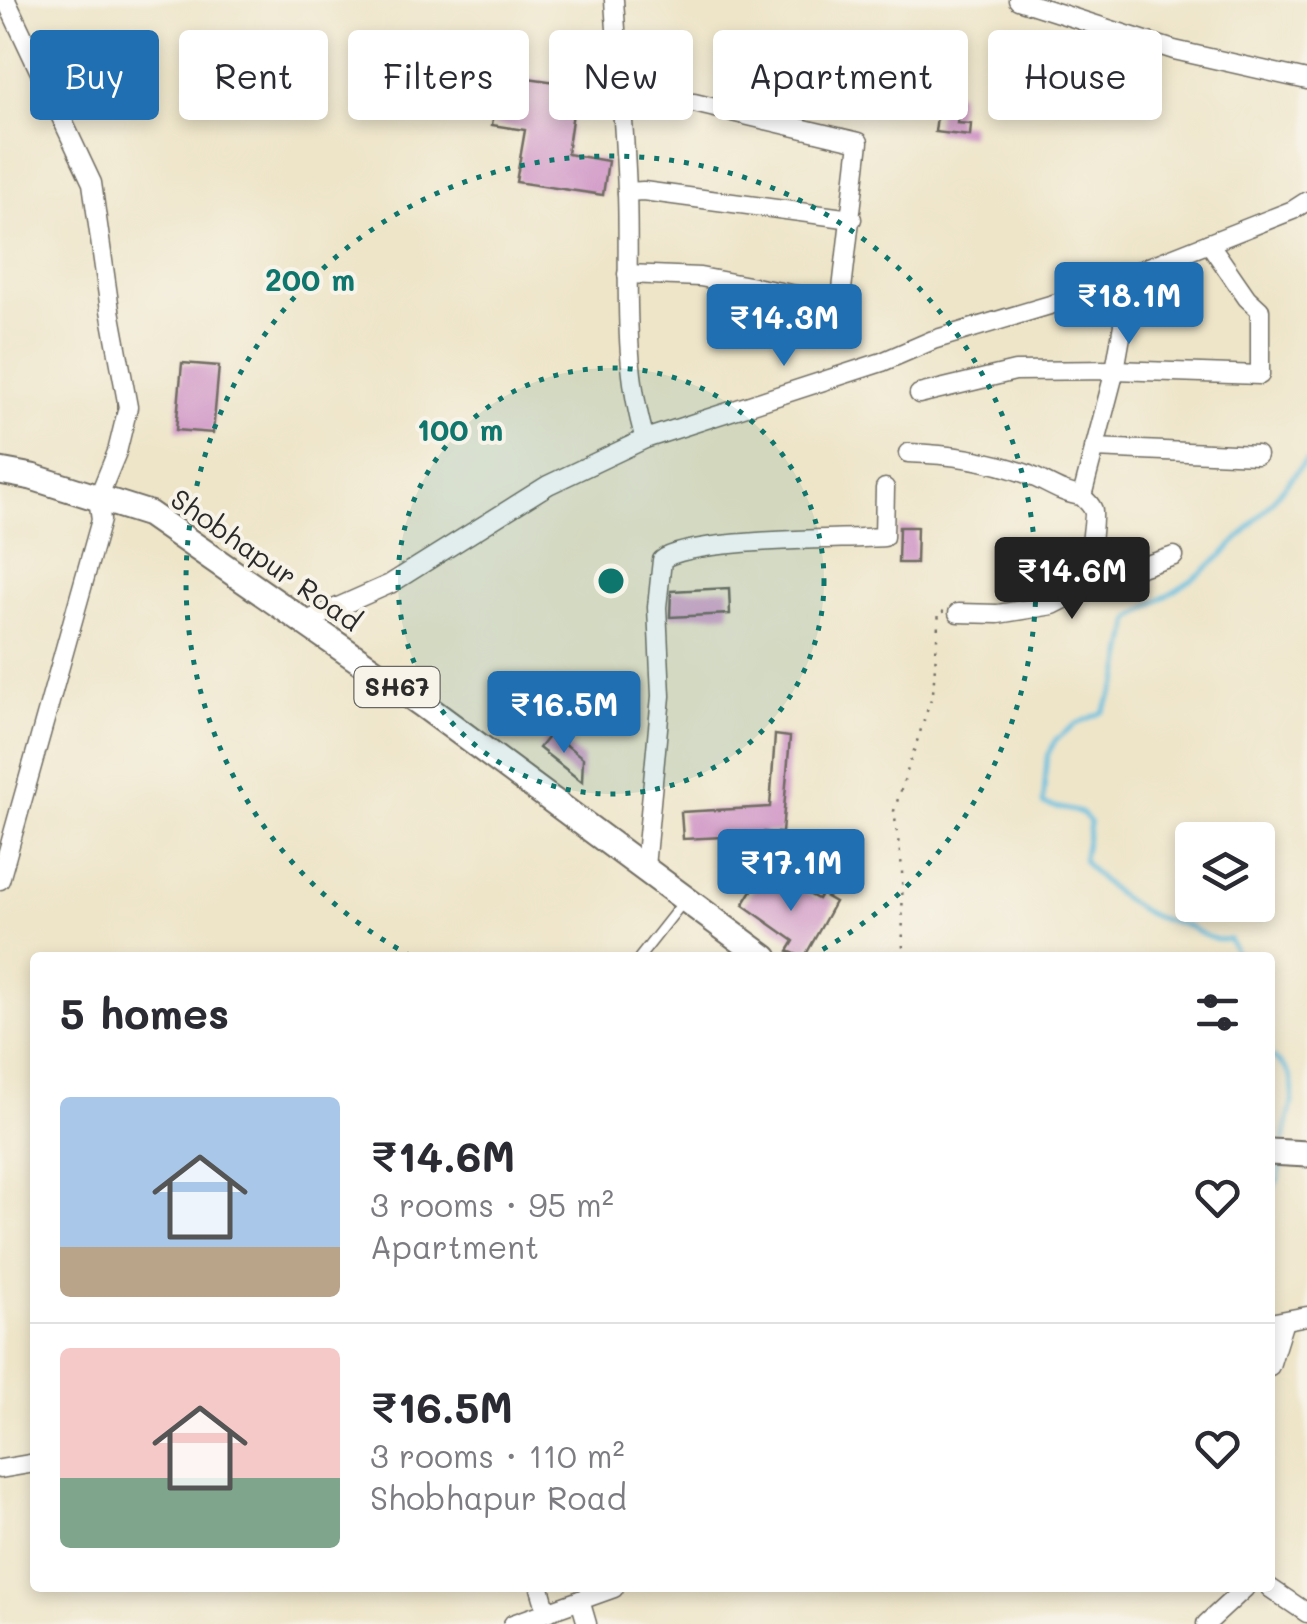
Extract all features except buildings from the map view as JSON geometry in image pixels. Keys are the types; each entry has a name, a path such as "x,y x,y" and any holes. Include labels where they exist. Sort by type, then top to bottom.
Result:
{"main road":[{"name":"Shobhapur Road","path":"0,472 32,477 149,514 645,867 757,952"}],"street":[{"path":"0,880 102,520 98,498 117,452 128,407 92,184 6,0"},
{"path":"614,0 616,30"},
{"path":"1018,0 1174,50 1307,80"},
{"path":"628,274 700,277 802,296 841,298 860,142 693,103"},
{"path":"622,120 628,192 632,356 645,438"},
{"path":"628,192 852,219"},
{"path":"304,622 390,584 548,485 645,438 882,362 933,340 1060,302 1293,210 1307,201"},
{"path":"919,394 1016,372 1115,370 1260,375 1260,310 1209,243"},
{"path":"1082,496 1123,325 1120,279"},
{"path":"1094,448 1257,455"},
{"path":"908,453 977,459 1027,474 1069,495 1082,496 1094,510 1095,519 1089,539 1086,588"},
{"path":"645,867 661,696 657,607 662,560 686,551 733,545 884,537 886,488"},
{"path":"958,613 1026,611 1053,605 1134,568 1174,556"},
{"path":"1277,1322 1307,1316"},
{"path":"0,1469 30,1464"},
{"path":"541,1592 547,1612"},
{"path":"513,1624 603,1592"},
{"path":"1206,1624 1241,1592"},
{"path":"1275,1592 1307,1614"},
{"path":"580,1600 586,1624"}],"lane":[{"path":"644,952 687,898"}],"path":[{"path":"903,952 902,866 894,812 933,693 939,612 958,613"}],"waterway":[{"path":"1236,952 1229,939 1209,937 1153,916 1124,899 1097,876 1083,860 1090,822 1082,813 1043,804 1047,756 1056,739 1076,724 1103,712 1119,681 1131,619 1213,563 1256,520 1307,459"},
{"path":"1275,1060 1292,1083 1284,1141"},
{"path":"1275,1184 1281,1160"}]}
